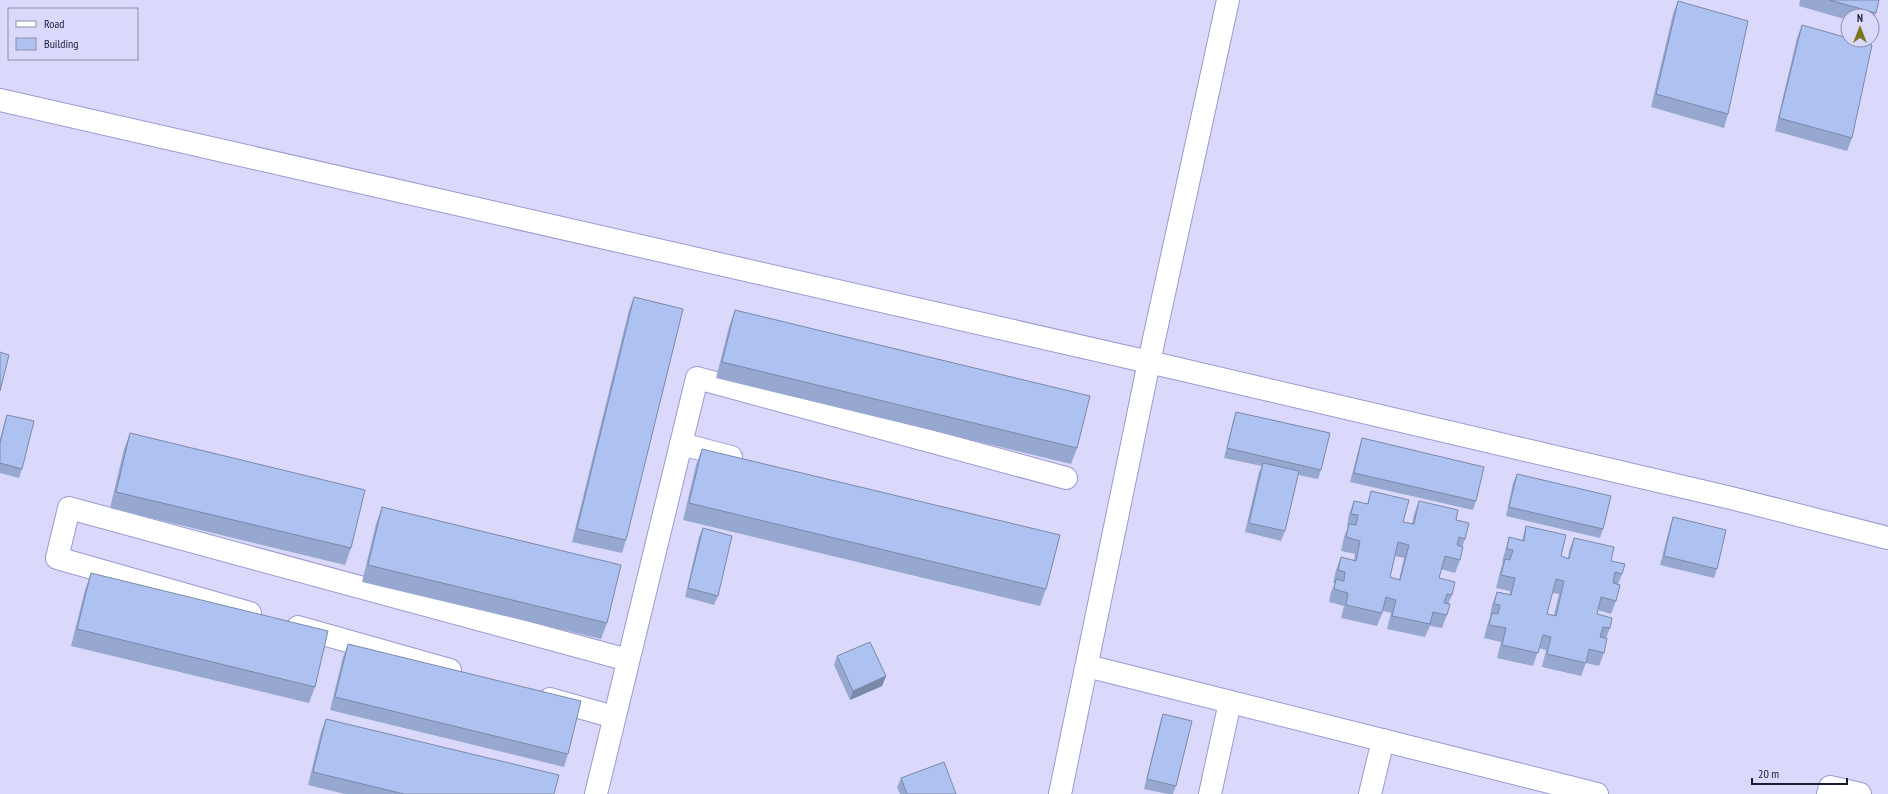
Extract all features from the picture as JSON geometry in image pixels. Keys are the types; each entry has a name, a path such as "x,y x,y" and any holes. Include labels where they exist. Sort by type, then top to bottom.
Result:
{"street":[{"path":"1060,794 1150,362 1228,0"},
{"path":"0,100 1150,362 1731,498 1888,538"},
{"path":"596,794 697,378 1066,478"},
{"path":"681,444 750,462"},
{"path":"469,676 57,558 69,508 628,660"},
{"path":"1087,666 1383,740 1541,787 1597,794"},
{"path":"530,693 614,717"},
{"path":"1210,794 1230,702"},
{"path":"1370,794 1383,740"},
{"path":"1828,794 1830,787 1860,794"}],"building":[{"path":"1829,0 1879,0 1877,8 1858,8"},
{"path":"1678,1 1748,21 1728,114 1656,94"},
{"path":"1802,25 1840,36 1840,48 1871,48 1852,138 1779,118"},
{"path":"634,297 683,309 626,540 577,529"},
{"path":"735,310 1090,396 1077,448 722,362"},
{"path":"0,352 9,355 0,391"},
{"path":"1236,412 1330,433 1321,470 1227,448"},
{"path":"7,415 34,421 22,469 0,463 0,443"},
{"path":"130,433 365,490 351,548 116,492"},
{"path":"1362,438 1484,467 1476,501 1354,473"},
{"path":"702,449 1060,535 1046,589 689,503"},
{"path":"1263,463 1299,471 1285,531 1249,523"},
{"path":"1517,474 1611,496 1603,529 1509,507"},
{"path":"1371,491 1409,500 1403,522 1414,524 1419,501 1458,510 1456,520 1469,523 1465,539 1459,537 1457,545 1463,547 1460,560 1445,556 1439,578 1455,582 1452,595 1447,594 1444,603 1450,604 1447,615 1433,612 1430,624 1392,616 1396,600 1386,597 1382,613 1346,605 1348,593 1334,589 1336,579 1344,581 1345,572 1338,570 1341,557 1356,561 1360,541 1346,537 1349,524 1356,525 1358,515 1351,514 1354,501 1368,504","holes":["1398,542 1409,545 1400,580 1390,577"]},
{"path":"382,507 621,565 607,623 368,565"},
{"path":"1673,517 1726,530 1717,569 1664,556"},
{"path":"1526,526 1566,535 1561,556 1569,559 1574,538 1614,547 1611,561 1625,564 1622,574 1615,572 1613,583 1620,585 1616,601 1601,597 1597,614 1612,618 1610,628 1603,627 1600,637 1607,638 1604,653 1589,649 1586,663 1547,654 1551,637 1543,635 1538,653 1502,645 1506,628 1489,625 1492,613 1498,614 1500,605 1494,604 1497,592 1511,595 1515,578 1501,575 1505,559 1510,560 1513,550 1507,549 1509,537 1524,541","holes":["1556,579 1564,581 1556,616 1547,614"]},
{"path":"703,528 732,536 718,596 688,588"},
{"path":"91,573 328,631 315,687 77,629"},
{"path":"870,642 886,676 853,691 837,656"},
{"path":"348,644 581,701 568,754 335,697"},
{"path":"1163,714 1192,721 1176,786 1147,779"},
{"path":"326,719 559,775 554,794 404,794 313,772"},
{"path":"944,762 956,794 907,794 901,778"}]}
